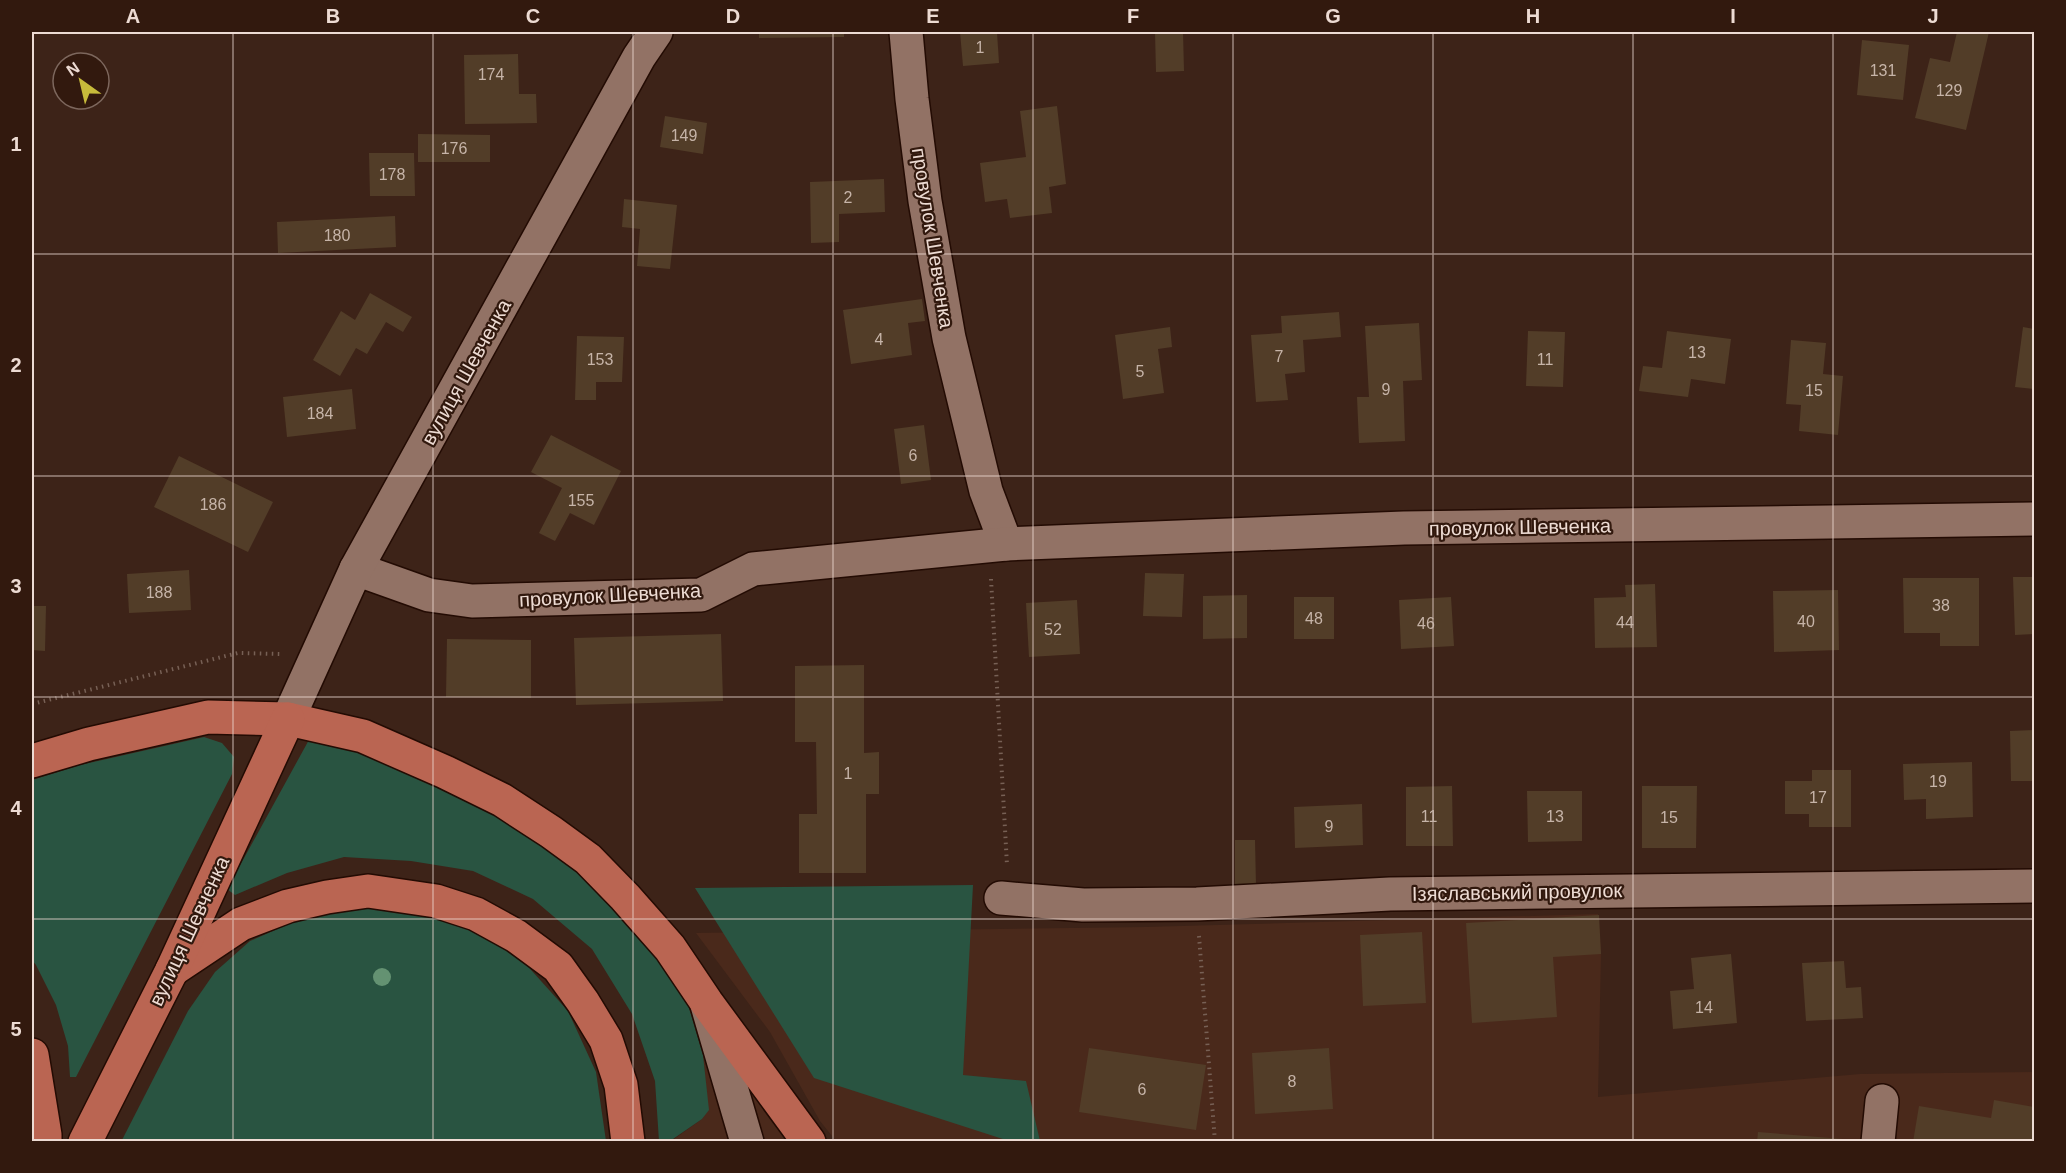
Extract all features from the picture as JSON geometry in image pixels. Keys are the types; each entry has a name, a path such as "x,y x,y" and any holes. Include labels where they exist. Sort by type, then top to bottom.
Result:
{"main road":[{"path":"32,761 89,744 208,717 288,719 363,736 492,795 551,831 588,859 625,897 670,948 707,1003 809,1142"},
{"name":"вулиця Шевченка","path":"85,1142 172,970 288,719"},
{"path":"172,970 241,924 288,906 327,897 368,891 436,901 476,914 516,936 558,967 583,1002 606,1040 621,1084 628,1142"},
{"path":"32,1055 45,1142"}],"street":[{"name":"вулиця Шевченка","path":"288,719 356,569 639,57 656,32"},
{"name":"провулок Шевченка","path":"906,32 925,201 949,338 998,545"},
{"name":"провулок Шевченка","path":"356,569 429,595 472,601 701,595 753,569 998,545 1404,528 2034,519"},
{"name":"Ізяславський провулок","path":"1005,898 1083,905 1197,904 1390,894 2034,886"},
{"path":"707,1003 747,1142"},
{"path":"1878,1142 1882,1101"}],"path":[{"path":"998,545 1005,898"},
{"path":"32,704 238,653 283,654"},
{"path":"1197,904 1215,1142"}],"shaded area":[{"path":"1598,914 1601,954 1598,1097 1860,1074 2034,1072 2034,1141 836,1141 820,1121 770,1032 696,933 1146,927"},
{"path":"728,1047 794,1142 670,1142 702,1119 708,1110 703,1055"}],"green space":[{"path":"204,737 222,743 234,757 232,774 76,1077 70,1077 68,1046 56,1005 32,960 32,780 80,765"},
{"path":"310,738 412,769 496,810 589,877 683,988 703,1055 709,1110 702,1119 670,1141 659,1141 655,1081 632,1014 592,949 533,899 473,871 411,861 344,857 287,873 235,895 227,889"},
{"path":"973,885 963,1075 1026,1081 1040,1141 1009,1141 814,1078 695,888"},
{"path":"362,906 425,915 478,933 523,961 568,1011 596,1072 606,1141 121,1142 188,1011 215,972 250,941 305,917"}],"building":[{"path":"759,32 844,32 844,37 759,38"},
{"path":"960,32 997,32 999,63 963,66"},
{"path":"1155,32 1183,32 1184,71 1156,72"},
{"path":"1957,32 1989,32 1966,130 1915,118 1930,58 1950,62"},
{"path":"1862,40 1909,45 1903,100 1857,95"},
{"path":"518,54 519,94 536,94 537,123 465,124 464,55"},
{"path":"1057,106 1066,184 1049,187 1052,213 1010,218 1007,199 985,202 980,163 1026,157 1020,111"},
{"path":"665,116 707,123 703,154 660,147"},
{"path":"418,134 490,135 490,162 418,162"},
{"path":"369,153 414,153 415,196 370,196"},
{"path":"884,179 885,212 839,214 839,242 811,243 810,182"},
{"path":"624,199 677,205 670,269 637,266 640,229 622,227"},
{"path":"395,216 396,247 278,253 277,222"},
{"path":"370,293 412,317 403,332 386,322 367,354 356,348 340,376 313,360 341,311 355,320"},
{"path":"922,299 925,321 908,323 912,355 851,364 843,310"},
{"path":"1339,312 1341,337 1303,340 1305,372 1285,374 1288,400 1256,402 1251,335 1282,333 1281,316"},
{"path":"1419,323 1422,380 1403,381 1405,441 1359,443 1357,397 1369,397 1365,326"},
{"path":"1170,327 1172,347 1158,349 1164,393 1123,399 1115,335"},
{"path":"2023,327 2034,329 2034,389 2015,387"},
{"path":"1528,331 1565,332 1563,387 1526,386"},
{"path":"1667,331 1731,339 1725,384 1691,379 1688,397 1639,391 1643,366 1662,368"},
{"path":"577,336 624,337 622,382 596,382 596,400 575,400"},
{"path":"1791,340 1826,343 1823,374 1843,376 1838,435 1799,431 1801,405 1786,404"},
{"path":"352,389 356,429 287,437 283,397"},
{"path":"924,425 931,480 901,484 894,429"},
{"path":"551,435 621,471 594,525 570,513 555,541 539,533 562,488 531,472"},
{"path":"179,456 273,502 248,552 154,507"},
{"path":"189,570 191,610 129,613 127,574"},
{"path":"1145,573 1184,574 1182,617 1143,616"},
{"path":"2013,577 2034,577 2034,634 2015,635"},
{"path":"1903,578 1979,578 1979,646 1940,646 1940,633 1904,633"},
{"path":"1655,584 1657,647 1595,648 1594,598 1626,597 1625,585"},
{"path":"1838,590 1839,650 1774,652 1773,591"},
{"path":"1247,595 1247,638 1203,639 1203,596"},
{"path":"1294,597 1334,597 1334,639 1294,639"},
{"path":"1451,597 1454,646 1401,649 1399,600"},
{"path":"1077,600 1080,654 1029,657 1026,603"},
{"path":"32,606 46,606 45,651 32,650"},
{"path":"721,634 723,701 576,705 574,638"},
{"path":"447,639 531,640 531,698 446,697"},
{"path":"864,665 864,753 879,752 879,794 866,794 866,873 799,873 799,814 817,814 816,742 795,742 795,666"},
{"path":"2034,730 2034,781 2011,781 2010,731"},
{"path":"1972,762 1973,817 1926,819 1926,799 1904,800 1903,764"},
{"path":"1812,770 1851,770 1851,827 1809,827 1809,814 1785,814 1785,781 1812,781"},
{"path":"1452,786 1453,846 1406,846 1406,787"},
{"path":"1642,786 1697,786 1696,848 1642,848"},
{"path":"1527,791 1582,791 1582,841 1528,842"},
{"path":"1362,804 1363,845 1295,848 1294,807"},
{"path":"1235,840 1255,840 1256,886 1235,886"},
{"path":"1599,915 1601,954 1553,957 1557,1017 1472,1023 1466,923"},
{"path":"1422,932 1426,1003 1363,1006 1360,935"},
{"path":"1731,954 1737,1023 1673,1029 1670,991 1694,989 1691,958"},
{"path":"1844,961 1846,988 1861,987 1863,1018 1806,1021 1802,963"},
{"path":"1089,1048 1206,1065 1196,1130 1079,1112"},
{"path":"1329,1048 1333,1109 1255,1114 1252,1053"},
{"path":"1994,1100 2034,1107 2034,1142 1913,1142 1919,1106 1991,1118"},
{"path":"1758,1132 1843,1139 1843,1142 1757,1142"}]}
